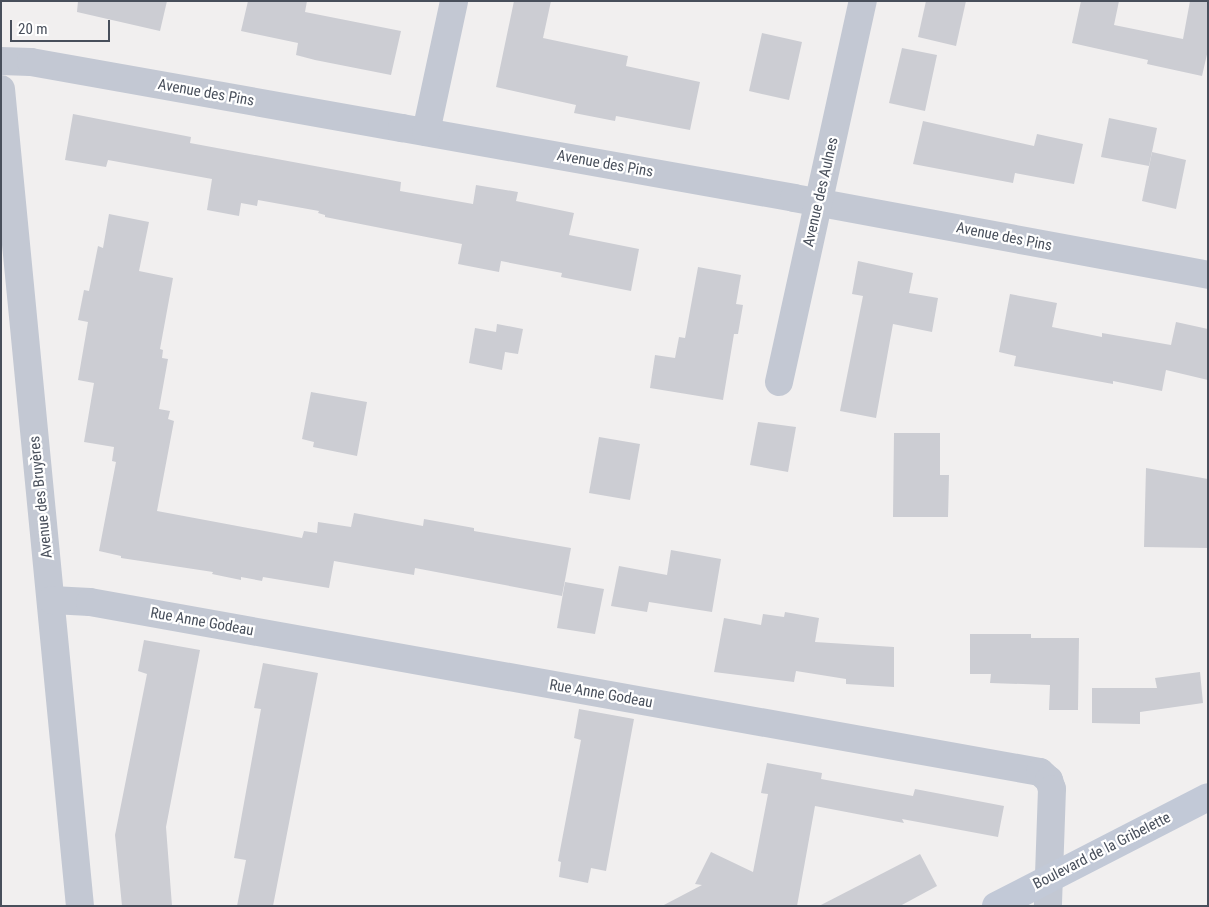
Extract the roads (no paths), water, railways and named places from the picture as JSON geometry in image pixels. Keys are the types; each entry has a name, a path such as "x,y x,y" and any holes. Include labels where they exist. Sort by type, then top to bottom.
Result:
{"main road":[{"name":"Boulevard de la Gribelette","path":"996,906 1208,796"}],"street":[{"path":"426,132 454,1"},
{"name":"Avenue des Aulnes","path":"779,382 863,1"},
{"name":"Avenue des Pins","path":"1,61 31,62 426,132 820,202 1208,275"},
{"name":"Avenue des Bruyères","path":"1,89 52,600 80,906"},
{"name":"Rue Anne Godeau","path":"52,600 90,602 1040,772 1049,780 1052,789 1047,879 1048,906"}]}
